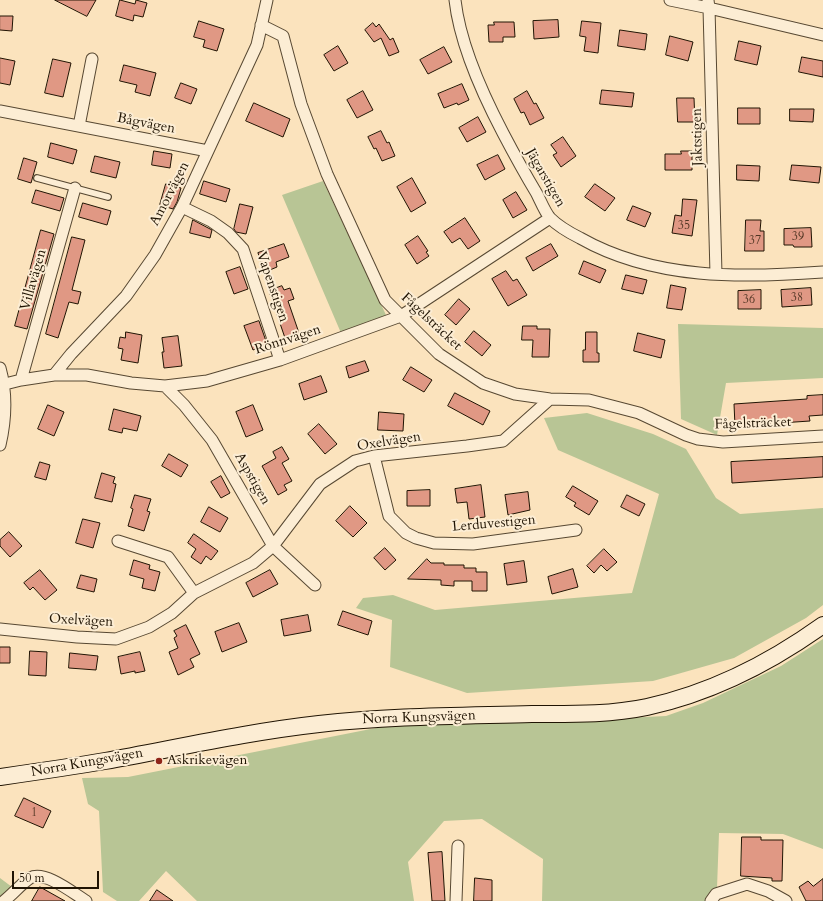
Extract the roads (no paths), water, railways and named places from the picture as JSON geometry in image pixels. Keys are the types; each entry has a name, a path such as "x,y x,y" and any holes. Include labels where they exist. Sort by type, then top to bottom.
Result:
{"main road":[{"name":"Norra Kungsvägen","path":"0,777 107,761 268,730 321,723 430,717 600,712 644,707 676,700 727,681 788,649 823,625"}],"street":[{"name":"Amorvägen","path":"54,375 71,354 126,296 155,255 182,207 257,45 267,0"},
{"name":"Jägarstigen","path":"456,0 458,24 471,62 491,110 550,218 569,232 607,252 629,260 654,266 716,274 774,275 823,272"},
{"path":"670,0 708,4 823,35"},
{"name":"Jaktstigen","path":"708,4 716,274"},
{"name":"Fågelsträcket","path":"261,25 283,36 301,104 327,174 385,300 439,354 483,383 515,394 550,399 589,400 639,413 698,439 723,442 823,436"},
{"path":"79,126 92,59"},
{"name":"Bågvägen","path":"0,111 208,150"},
{"name":"Villavägen","path":"21,380 75,188"},
{"name":"Vapenstigen","path":"182,207 211,221 228,233 243,249 280,360"},
{"name":"Rönnvägen","path":"5,384 54,375 87,375 131,383 165,386 207,381 280,360 401,316 550,218"},
{"path":"0,368 5,384 5,411 0,445"},
{"name":"Aspstigen","path":"165,386 184,405 212,440 273,546 315,585"},
{"name":"Oxelvägen","path":"0,629 77,638 116,639 149,627 172,613 194,592 253,563 273,546 320,484 355,461 374,456 502,441 550,399"},
{"name":"Lerduvestigen","path":"374,456 389,516 406,533 416,538 434,543 473,544 576,530"},
{"path":"118,541 168,557 194,592"},
{"path":"456,901 458,846"},
{"path":"5,901 30,878 38,876 47,877 86,901"},
{"path":"711,901 716,894 747,884 768,891 786,901"}],"lane":[{"path":"37,178 108,197"}],"place":[{"name":"Askrikevägen","path":"159,761"}]}
